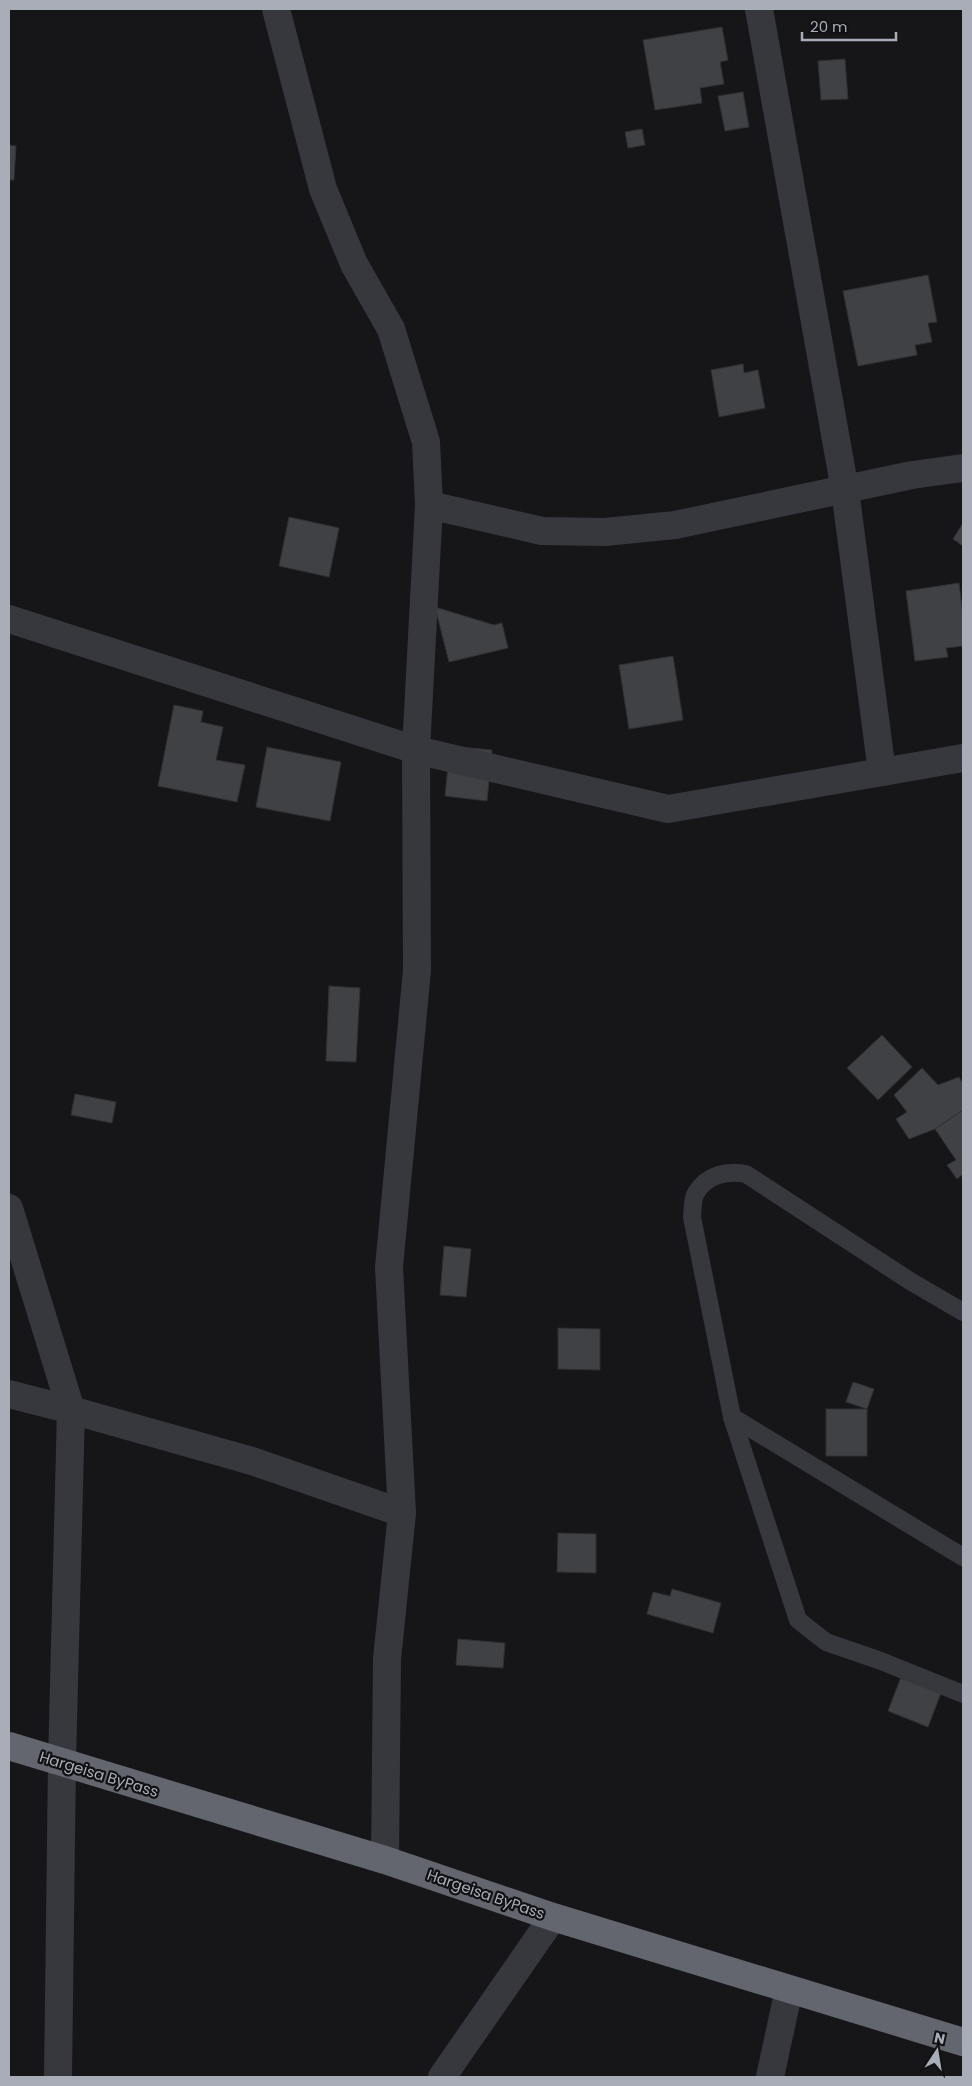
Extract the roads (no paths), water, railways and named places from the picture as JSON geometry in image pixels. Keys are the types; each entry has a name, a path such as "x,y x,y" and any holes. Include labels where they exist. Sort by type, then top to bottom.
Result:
{"highway":[{"name":"Hargeisa ByPass","path":"9,1746 385,1860 553,1917 963,2042"}],"street":[{"path":"276,9 323,189 354,264 391,329 426,442 428,505 416,750 417,970 389,1267 402,1513 387,1659 385,1860"},
{"path":"759,9 845,490 882,772"},
{"path":"428,505 542,531 605,532 675,525 912,475 963,468"},
{"path":"9,618 416,750 668,809 963,758"},
{"path":"9,1208 71,1410 62,1762 58,2077"},
{"path":"9,1394 252,1461 402,1513"},
{"path":"442,2077 553,1917"},
{"path":"770,2077 789,1989"}],"lane":[{"path":"963,1312 910,1281 746,1174 722,1173 708,1180 695,1194 692,1217 732,1417 798,1620 826,1642 881,1661 963,1694"},
{"path":"732,1417 963,1557"}]}
